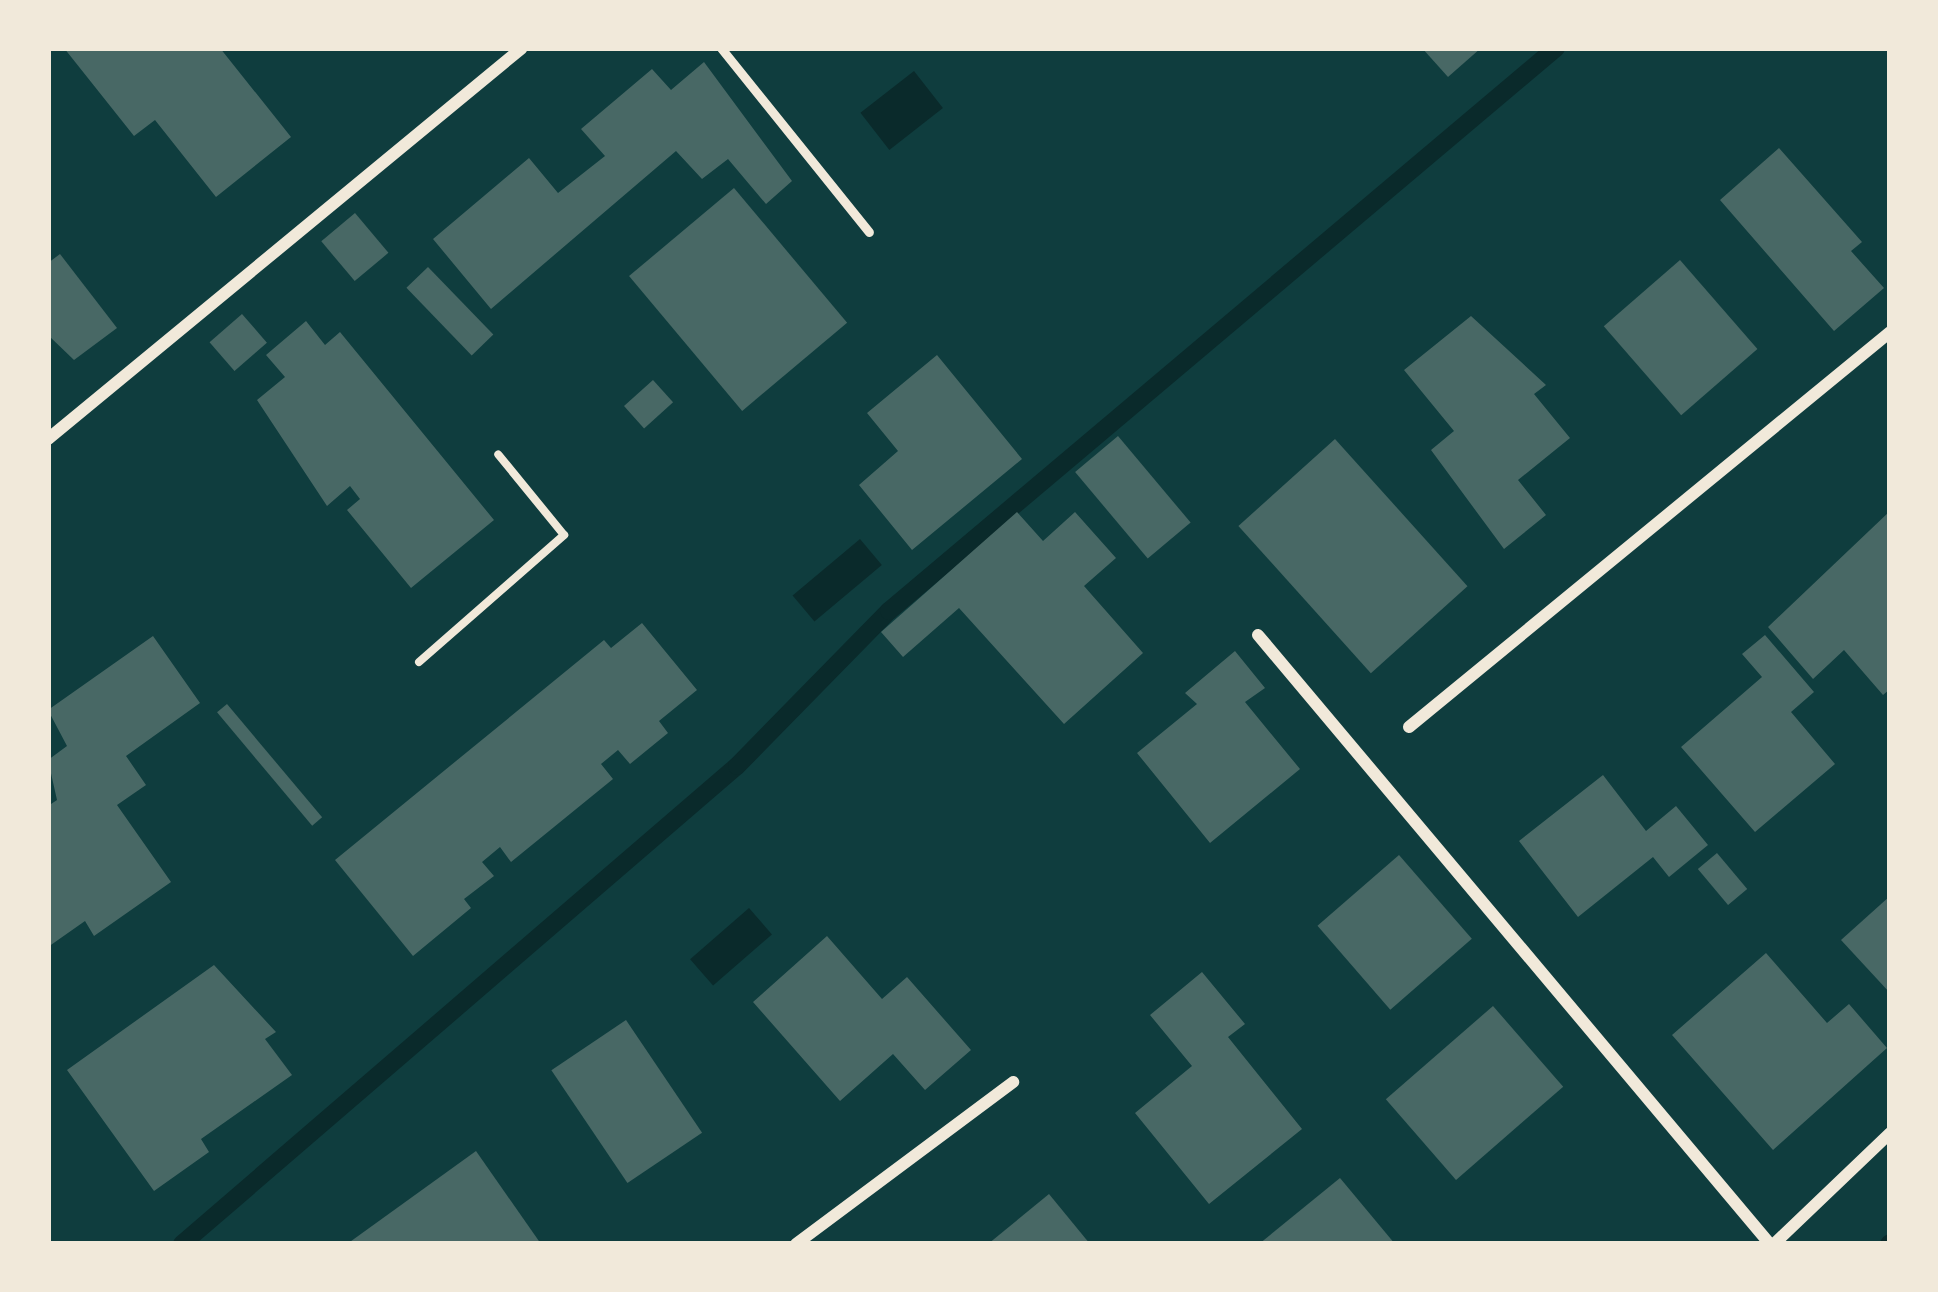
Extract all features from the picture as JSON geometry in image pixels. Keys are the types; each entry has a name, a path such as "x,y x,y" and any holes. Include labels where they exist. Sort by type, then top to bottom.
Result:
{"street":[{"path":"48,439 522,48"},
{"path":"1409,728 1890,332"},
{"path":"1258,635 1772,1244 1890,1133"},
{"path":"796,1244 1013,1082"}],"lane":[{"path":"721,48 868,232"}],"path":[{"path":"419,662 564,535 497,454"}],"water":[{"path":"914,71 943,108 889,150 860,113"},
{"path":"860,539 882,565 814,622 793,596"},
{"path":"749,908 772,934 713,986 690,959"}],"building":[{"path":"64,48 220,48 291,137 216,197 155,120 134,136"},
{"path":"1422,48 1481,48 1448,77"},
{"path":"704,62 792,181 766,204 728,159 702,179 676,151 491,309 433,239 529,158 558,193 605,156 581,129 652,69 671,90"},
{"path":"1779,148 1862,242 1851,251 1884,288 1834,331 1720,200"},
{"path":"734,188 847,323 742,411 629,276"},
{"path":"355,213 388,253 355,281 321,241"},
{"path":"60,254 117,328 74,360 48,335 48,263"},
{"path":"1680,260 1757,349 1681,415 1604,326"},
{"path":"428,267 493,335 472,355 406,288"},
{"path":"242,314 267,343 234,371 210,342"},
{"path":"1471,316 1546,385 1534,394 1570,438 1518,480 1546,515 1504,549 1431,450 1454,431 1404,370"},
{"path":"306,321 325,345 340,332 494,520 411,588 347,510 360,499 350,486 327,506 257,400 285,377 266,355"},
{"path":"937,355 1022,459 912,550 859,485 898,451 867,413"},
{"path":"653,380 673,402 644,428 624,406"},
{"path":"1118,436 1191,523 1148,559 1075,472"},
{"path":"1335,439 1467,586 1371,673 1238,526"},
{"path":"1890,511 1890,689 1883,695 1844,650 1813,679 1768,627"},
{"path":"1017,512 1043,541 1075,512 1116,558 1084,586 1143,653 1064,724 959,608 903,657 881,632"},
{"path":"642,623 697,690 659,721 668,733 630,764 618,750 601,764 613,779 511,862 500,847 482,862 494,876 464,899 471,908 413,956 335,860 604,640 611,648"},
{"path":"1765,635 1814,692 1791,712 1835,764 1755,832 1681,747 1762,677 1742,654"},
{"path":"153,636 200,703 126,756 146,785 117,805 171,882 94,936 85,921 48,947 48,806 57,800 48,760 67,746 48,710"},
{"path":"1235,651 1265,688 1245,702 1300,769 1210,843 1137,753 1197,704 1185,693"},
{"path":"227,704 322,817 312,826 217,712"},
{"path":"1603,775 1646,831 1676,806 1708,845 1669,877 1653,857 1578,917 1519,841"},
{"path":"1717,853 1747,889 1728,905 1698,869"},
{"path":"1399,855 1472,939 1390,1010 1317,926"},
{"path":"1890,896 1890,993 1841,940"},
{"path":"827,936 882,999 907,977 971,1050 925,1090 893,1054 840,1101 753,1002"},
{"path":"1766,953 1827,1023 1849,1004 1887,1048 1773,1150 1672,1035"},
{"path":"214,965 276,1032 265,1039 292,1075 201,1139 209,1152 154,1191 67,1070"},
{"path":"1202,972 1245,1024 1228,1037 1302,1129 1209,1204 1135,1113 1192,1066 1150,1015"},
{"path":"1493,1006 1563,1087 1456,1180 1386,1099"},
{"path":"626,1020 702,1133 627,1183 551,1070"},
{"path":"476,1151 541,1244 347,1244"},
{"path":"1340,1178 1395,1244 1259,1244"},
{"path":"1049,1194 1090,1244 988,1244"}],"waterway":[{"path":"182,1244 737,766 889,611 1556,48"}]}
